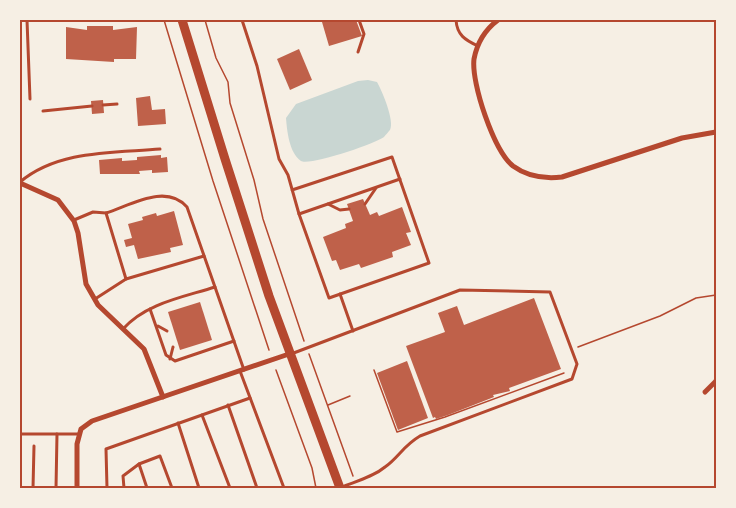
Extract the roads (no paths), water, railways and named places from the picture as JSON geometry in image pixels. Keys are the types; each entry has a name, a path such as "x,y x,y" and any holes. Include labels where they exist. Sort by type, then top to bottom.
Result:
{"main road":[{"path":"183,20 225,159 289,354 339,488"}],"street":[{"path":"498,20 485,32 478,46 474,59 475,80 495,141 506,159 529,174 562,177 682,138 717,132"},
{"path":"20,182 58,201 74,221 86,284 95,299 144,349 163,398"},
{"path":"77,489 77,444 81,429 92,422 289,354"},
{"path":"705,392 717,381"}],"lane":[{"path":"27,20 30,99"},
{"path":"242,20 257,66 279,159 288,175 292,190 299,214 329,298 429,263 392,157 292,190"},
{"path":"358,52 364,34 359,20"},
{"path":"456,20 461,37 478,46"},
{"path":"103,105 117,104"},
{"path":"43,111 92,106"},
{"path":"20,182 41,166 85,155 160,149"},
{"path":"299,214 400,179"},
{"path":"365,204 376,188"},
{"path":"74,221 93,212 106,213 160,195 176,198 187,207 234,341 250,398 284,489"},
{"path":"328,204 340,210 349,209"},
{"path":"106,213 126,279"},
{"path":"95,299 126,279 204,256"},
{"path":"123,329 134,317 150,309 215,287"},
{"path":"289,354 460,290 550,292 572,349 577,364 572,379 420,436 408,444 390,464 378,473 339,488"},
{"path":"340,294 353,330"},
{"path":"150,309 166,354 175,361 234,341"},
{"path":"156,325 167,331"},
{"path":"170,358 173,347"},
{"path":"107,489 106,449 250,398"},
{"path":"228,405 257,489"},
{"path":"202,415 230,489"},
{"path":"178,423 199,489"},
{"path":"20,434 80,434"},
{"path":"56,489 57,434"},
{"path":"33,489 34,446"},
{"path":"124,489 123,476 139,464 160,456 172,489"},
{"path":"139,464 147,489"}]}
